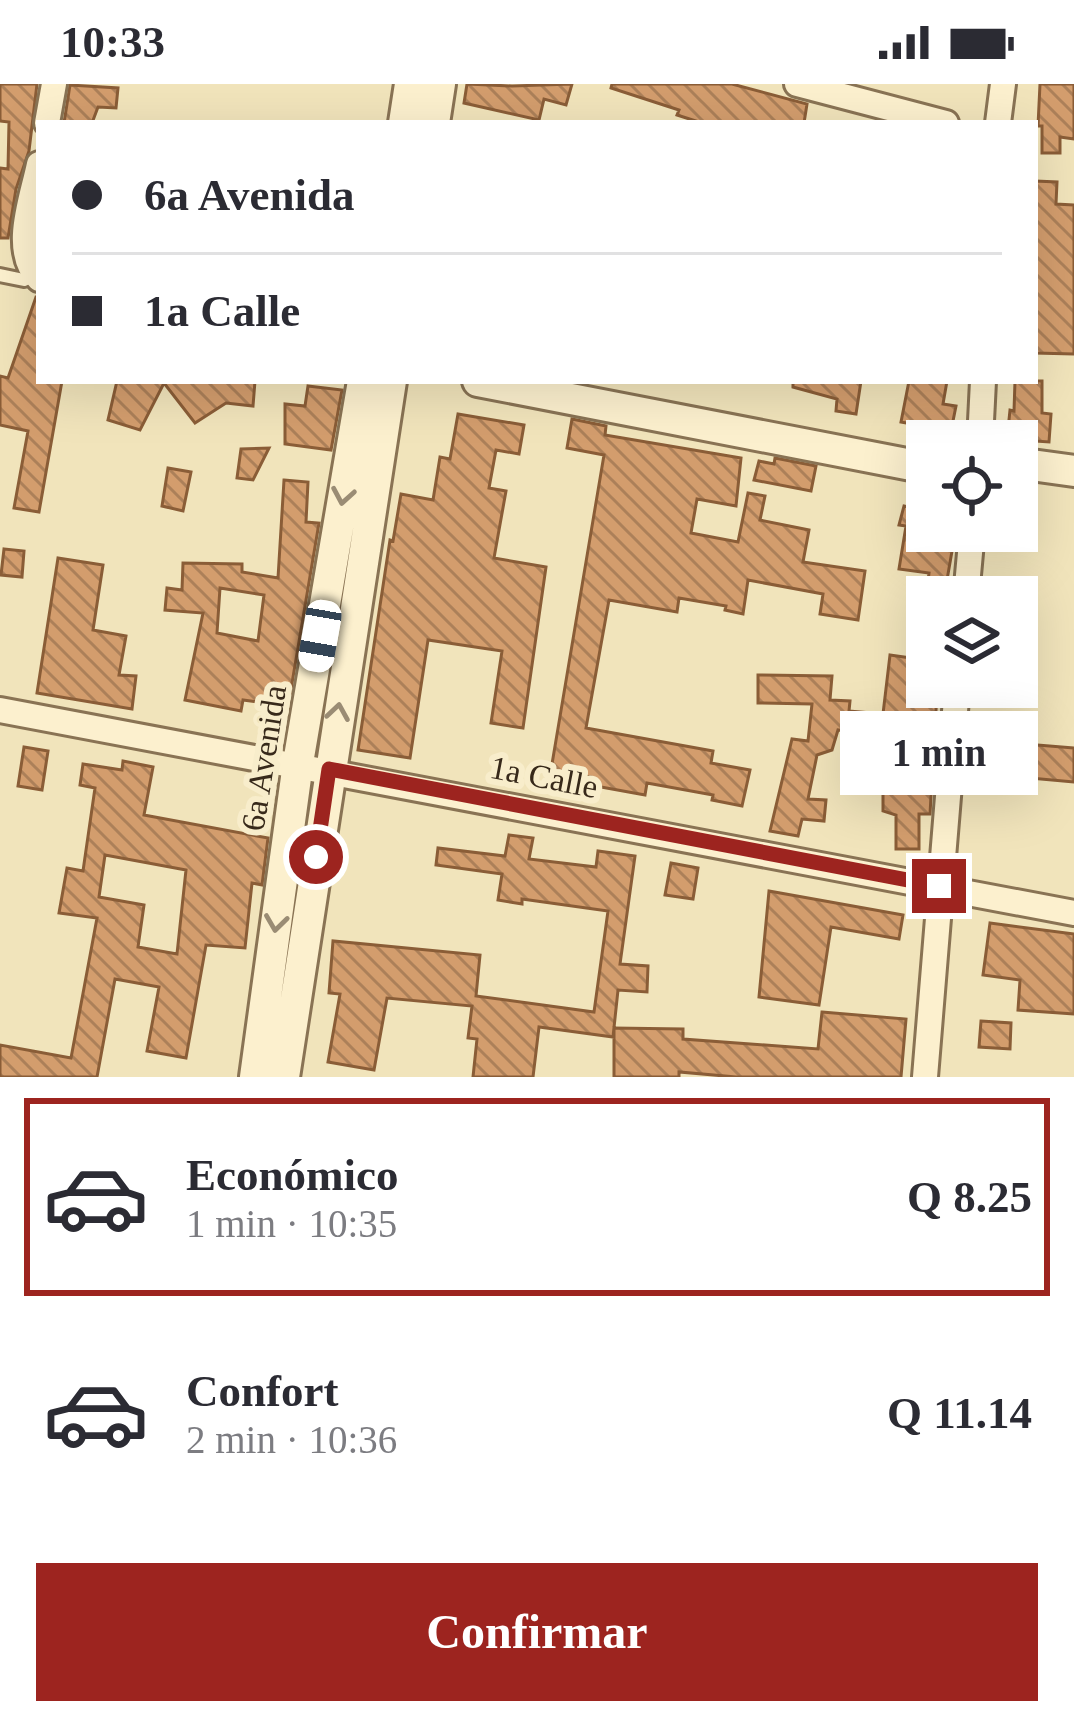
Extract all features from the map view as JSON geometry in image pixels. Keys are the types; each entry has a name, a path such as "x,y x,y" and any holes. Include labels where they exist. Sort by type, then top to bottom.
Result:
{"street":[{"path":"47,120 54,84"},
{"path":"404,120 410,84"},
{"path":"434,120 440,84"},
{"path":"797,84 935,120"},
{"path":"998,120 1003,84"},
{"path":"34,274 24,246 36,180"},
{"name":"6a Avenida","path":"255,1077 298,763 362,384"},
{"name":"6a Avenida","path":"284,1077 392,384"},
{"path":"493,384 906,464"},
{"path":"596,384 906,444"},
{"path":"981,420 983,384"},
{"path":"1038,466 1074,472"},
{"path":"1038,487 1074,492"},
{"path":"925,1077 956,708"},
{"name":"1a Calle","path":"0,710 1074,913"}],"lane":[{"path":"0,275 24,280 34,274"}],"building":[{"path":"0,84 37,84 29,151 16,189 8,238 0,238 0,168 8,169 9,122 0,121"},
{"path":"467,84 572,84 566,105 544,99 539,120 464,103"},
{"path":"612,84 732,84 807,104 804,120 693,120 677,115 679,110 611,88"},
{"path":"1040,84 1074,84 1074,139 1060,137 1060,153 1042,153"},
{"path":"70,85 118,88 116,108 98,107 93,120 64,120"},
{"path":"1038,181 1057,182 1056,204 1074,205 1074,354 1038,353"},
{"path":"36,297 36,384 61,384 39,512 14,508 28,431 0,425 0,376 8,378"},
{"path":"1042,381 1042,413 1051,414 1049,442 1038,441 1038,420 1009,420 1010,410 1014,411 1015,384"},
{"path":"116,384 163,384 140,430 108,420"},
{"path":"165,384 255,384 253,406 226,403 195,423"},
{"path":"861,384 856,414 836,411 837,399 793,387"},
{"path":"908,384 946,384 943,404 956,406 953,420 901,422"},
{"path":"308,386 342,390 331,450 285,444 285,404 305,406"},
{"path":"458,414 524,425 519,454 496,450 489,488 506,491 494,558 546,567 523,728 491,723 502,651 428,640 410,758 358,750 401,494 433,500 440,457 450,459"},
{"path":"572,419 606,426 605,435 741,458 736,506 697,499 691,533 738,542 748,493 765,496 760,520 809,530 803,562 865,571 858,620 820,614 823,594 748,580 743,614 725,610 726,606 679,598 677,612 609,600 586,728 713,751 711,763 750,770 742,806 712,800 713,795 647,783 645,795 590,785 591,777 551,770 604,455 567,448"},
{"path":"269,448 253,480 237,478 241,449"},
{"path":"775,458 816,466 811,491 754,480 759,461 774,464"},
{"path":"168,468 191,472 183,511 162,506"},
{"path":"284,480 308,482 306,522 319,523 290,695 273,693 272,704 243,700 241,711 185,700 203,613 165,610 167,588 182,590 183,563 242,564 242,572 278,578","holes":["220,588 264,595 258,641 217,633"]},
{"path":"906,526 906,552 952,552 948,576 899,569"},
{"path":"4,549 24,551 22,577 1,575"},
{"path":"58,558 103,565 93,630 126,636 119,675 136,676 132,709 37,693"},
{"path":"890,655 906,657 906,708 936,708 930,814 919,814 919,849 896,849 896,815 883,811 883,771 878,770 883,736 838,730 832,750 817,755 808,799 826,800 824,821 802,819 798,836 770,831 792,739 808,741 812,704 758,703 758,675 832,676 830,700 850,701 849,711 883,714"},
{"path":"1001,742 1074,748 1074,782 998,775"},
{"path":"24,747 48,751 42,790 18,786"},
{"path":"123,761 153,767 144,815 268,838 262,885 252,883 245,948 206,945 186,1058 147,1051 159,987 115,979 97,1077 0,1077 0,1045 71,1058 97,918 59,913 67,868 83,871 95,788 80,785 83,764 122,770","holes":["105,855 186,870 177,954 138,947 144,905 99,897"]},
{"path":"509,835 533,838 529,859 596,867 598,851 635,856 620,964 648,966 647,992 618,990 613,1037 539,1027 533,1077 473,1077 477,1039 468,1038 472,1006 387,998 374,1070 328,1062 340,994 329,993 333,941 480,955 476,996 594,1012 608,911 498,900 502,874 436,865 438,848 505,856"},
{"path":"671,863 698,868 693,899 665,895"},
{"path":"769,891 903,915 899,939 831,927 819,1005 759,997"},
{"path":"990,923 1074,934 1074,1014 1018,1010 1020,980 983,975"},
{"path":"822,1012 906,1019 901,1077 736,1077 679,1072 679,1077 614,1077 614,1028 683,1029 683,1039 818,1049"},
{"path":"981,1021 1011,1023 1010,1049 979,1047"}],"route":[{"path":"316,857 329,769 939,886"}]}
